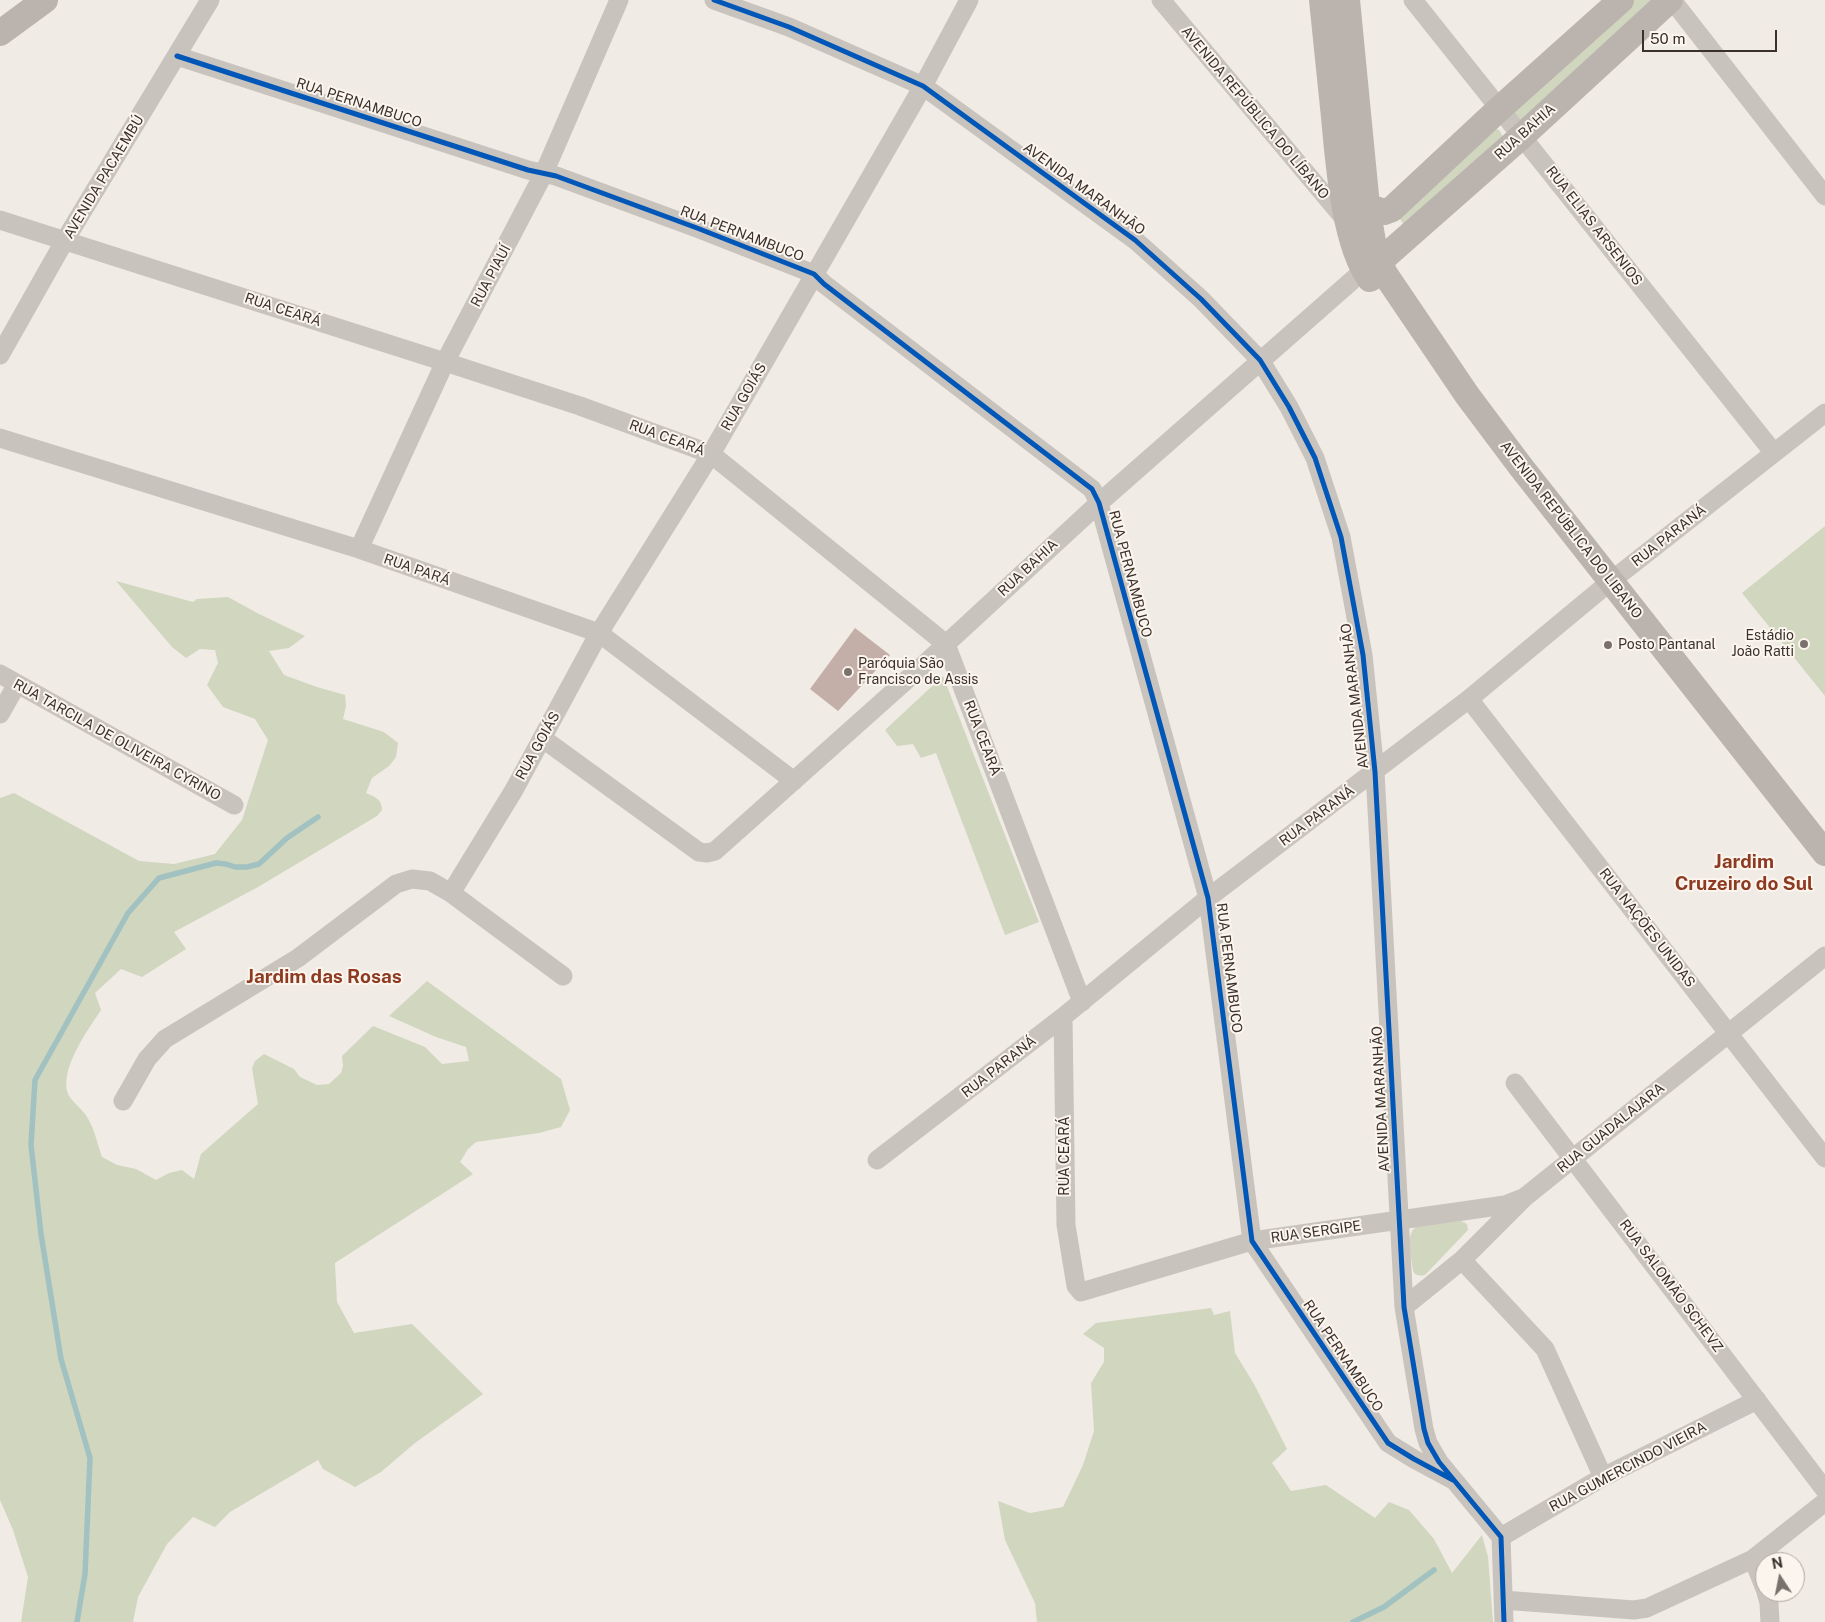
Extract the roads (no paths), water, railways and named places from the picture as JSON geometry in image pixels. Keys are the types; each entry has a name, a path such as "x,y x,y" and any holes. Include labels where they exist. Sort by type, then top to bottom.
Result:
{"main road":[{"path":"0,33 45,0"},
{"path":"1322,0 1340,179 1354,244 1371,266"},
{"path":"1347,0 1379,208 1391,219 1400,232 1411,234"},
{"path":"1371,266 1370,231 1379,208 1498,110 1621,0"},
{"name":"RUA BAHIA","path":"1371,266 1411,234 1522,136 1671,0"},
{"name":"AVENIDA REPÚBLICA DO LIBANO","path":"1371,266 1390,281 1467,395 1520,467 1825,853"}],"street":[{"name":"AVENIDA PACAEMBÚ","path":"0,355 65,240 210,0"},
{"name":"RUA PIAUÍ","path":"359,550 445,362 544,173 618,0"},
{"name":"AVENIDA MARANHÃO","path":"714,0 788,27 923,86 1135,240 1201,299 1260,360 1289,407 1315,458 1341,537 1362,655 1375,772 1404,1307 1424,1429 1434,1453 1453,1480 1501,1538"},
{"name":"RUA GOIÁS","path":"451,894 514,790 599,633 712,454 923,86 969,0"},
{"name":"AVENIDA REPÚBLICA DO LÍBANO","path":"1161,0 1350,226"},
{"name":"RUA ELIAS ARSENIOS","path":"1412,0 1774,453"},
{"path":"1671,0 1825,196"},
{"name":"RUA PERNAMBUCO","path":"177,56 519,167 544,173 697,228 814,274 1092,489 1099,503 1208,898 1252,1241 1388,1443 1453,1480"},
{"name":"RUA CEARÁ","path":"0,220 580,406 712,454 946,644 1082,1002"},
{"name":"RUA BAHIA","path":"542,738 699,852 715,851 946,644 1099,503 1260,360 1371,266"},
{"name":"RUA PARANÁ","path":"877,1160 1082,1002 1208,898 1469,699 1610,581 1825,414"},
{"name":"RUA PARÁ","path":"0,438 359,550 599,633 794,780"},
{"name":"RUA TARCILA DE OLIVEIRA CYRINO","path":"0,674 234,806"},
{"path":"0,714 17,684"},
{"name":"RUA NAÇÕES UNIDAS","path":"1469,699 1825,1158"},
{"path":"123,1101 147,1059 165,1039 298,958 396,884 412,879 430,881 451,894 563,976"},
{"name":"RUA GUADALAJARA","path":"1404,1307 1462,1260 1525,1197 1825,956"},
{"name":"RUA CEARÁ","path":"1063,1017 1066,1225 1076,1286 1081,1292"},
{"name":"RUA SALOMÃO SCHEVZ","path":"1515,1083 1825,1490"},
{"name":"RUA SERGIPE","path":"1081,1292 1252,1241 1506,1205 1525,1197"},
{"path":"1462,1260 1546,1349 1603,1478"},
{"name":"RUA GUMERCINDO VIEIRA","path":"1501,1538 1603,1478 1757,1400"},
{"path":"1503,1600 1634,1610 1647,1608 1753,1559 1825,1502"},
{"path":"1501,1538 1504,1622"},
{"path":"1753,1559 1755,1564"},
{"path":"1769,1602 1770,1622"}],"waterway":[{"path":"77,1622 85,1574 90,1458 61,1359 41,1234 31,1145 35,1080 128,913 159,878 216,863 235,867 259,864 287,838 318,817"},
{"path":"1353,1622 1384,1607 1434,1570"}],"place":[{"name":"Estádio João Ratti","path":"1804,644"},
{"name":"Posto Pantanal","path":"1608,645"},
{"name":"Paróquia São Francisco de Assis","path":"848,672"}],"district":[{"name":"Jardim Cruzeiro do Sul","path":"1744,873"},
{"name":"Jardim das Rosas","path":"324,977"}]}
